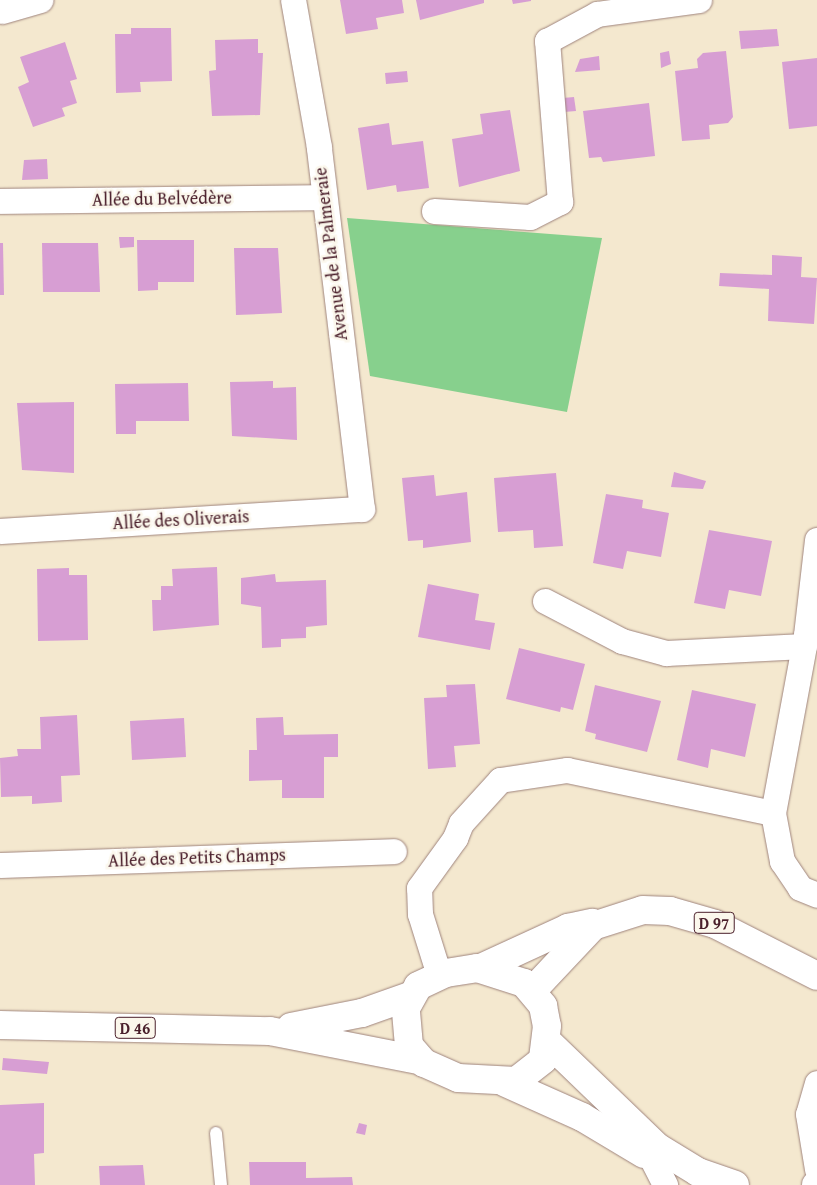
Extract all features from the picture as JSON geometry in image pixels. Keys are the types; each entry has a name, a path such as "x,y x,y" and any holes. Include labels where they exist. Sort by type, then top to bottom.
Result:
{"main road":[{"name":"D 97","path":"481,968 568,928 601,922 643,910 689,915 735,933 817,976"},
{"name":"D 97","path":"533,990 569,947 601,922"},
{"path":"506,1083 529,1076 540,1066 547,1041 545,1013 533,990 509,974 481,968 439,975 410,996 406,1034 418,1060 458,1078 506,1083 582,1117 691,1185"},
{"name":"D 46","path":"270,1031 362,1013 410,996"},
{"name":"D 46","path":"0,1025 270,1031 418,1060"},
{"path":"547,1041 657,1147 698,1172 735,1185"}],"street":[{"path":"2,11 40,0"},
{"name":"Avenue de la Palmeraie","path":"293,0 324,197 362,509"},
{"path":"434,211 530,217 560,202 547,41 597,14 699,0"},
{"name":"Allée du Belvédère","path":"0,201 324,197"},
{"name":"Allée des Oliverais","path":"0,531 362,509"},
{"path":"817,540 814,587 773,813 782,861 800,888 817,894"},
{"path":"545,601 622,641 666,653 804,646"},
{"path":"439,975 420,914 419,888 455,838 460,823 500,780 568,770 773,813"},
{"name":"Allée des Petits Champs","path":"0,865 394,851"},
{"path":"817,1083 808,1114 817,1169"},
{"path":"652,1159 665,1185"}],"lane":[{"path":"216,1133 221,1185"}],"green space":[{"path":"347,218 602,238 567,412 370,376"}],"building":[{"path":"340,0 402,0 404,13 376,18 378,29 346,34"},
{"path":"416,0 484,0 484,3 420,20"},
{"path":"512,0 531,0 531,1 513,4"},
{"path":"131,28 171,28 172,81 140,82 141,92 116,93 115,34 131,34"},
{"path":"777,29 779,46 741,49 739,31"},
{"path":"258,39 258,53 263,53 260,115 212,116 209,71 216,70 215,40"},
{"path":"65,42 77,79 70,81 77,103 62,108 65,116 33,127 18,87 29,82 20,57"},
{"path":"669,51 671,64 661,68 660,53"},
{"path":"726,51 733,117 728,123 709,125 710,139 682,141 675,71 698,68 697,59 703,53"},
{"path":"599,56 600,70 575,72 580,59"},
{"path":"817,58 817,126 789,129 782,62"},
{"path":"407,71 408,82 386,84 385,73"},
{"path":"574,97 576,111 564,112 563,98"},
{"path":"649,103 655,156 603,162 601,157 589,158 583,111"},
{"path":"510,110 520,171 459,187 452,139 483,134 480,114"},
{"path":"389,123 392,145 423,141 429,188 397,192 396,185 367,190 358,128"},
{"path":"47,159 48,179 22,180 24,160"},
{"path":"119,237 134,237 134,247 120,248"},
{"path":"137,240 194,240 194,282 158,282 158,290 138,291"},
{"path":"0,243 3,243 4,295 0,295"},
{"path":"42,243 98,243 100,292 43,292"},
{"path":"234,248 278,248 282,313 236,315"},
{"path":"772,255 802,257 801,277 817,278 814,324 768,321 769,289 719,286 720,273 772,275"},
{"path":"273,381 273,388 296,387 297,440 232,436 230,382"},
{"path":"188,383 189,421 136,421 136,434 116,434 115,384"},
{"path":"74,402 74,473 22,470 17,403"},
{"path":"674,472 706,481 703,489 671,487"},
{"path":"556,473 563,546 534,548 533,530 498,532 494,478"},
{"path":"434,475 436,496 467,492 471,542 423,548 423,540 408,541 402,478"},
{"path":"606,494 643,500 642,508 669,513 661,557 627,551 623,569 593,563"},
{"path":"709,530 772,541 761,596 729,590 725,609 694,603"},
{"path":"217,567 219,625 153,631 152,600 161,600 161,586 173,586 172,569"},
{"path":"69,568 69,575 87,575 88,640 38,641 37,569"},
{"path":"275,574 276,582 326,580 327,625 306,627 306,638 281,639 281,647 262,648 261,607 241,604 241,578"},
{"path":"428,584 479,594 475,620 495,623 490,650 418,637"},
{"path":"519,648 585,664 573,710 561,707 560,712 506,699"},
{"path":"475,684 480,744 454,746 456,767 428,769 424,698 447,697 446,685"},
{"path":"595,685 661,701 647,752 595,739 596,734 585,731"},
{"path":"692,690 756,704 745,757 711,749 708,768 677,760"},
{"path":"77,715 80,775 61,776 62,802 32,804 32,796 1,797 0,758 18,756 17,749 41,749 40,717"},
{"path":"283,717 284,735 338,734 338,757 324,757 324,798 282,798 282,780 249,781 249,750 257,750 256,718"},
{"path":"184,718 186,757 132,760 130,721"},
{"path":"3,1058 49,1062 47,1074 2,1070"},
{"path":"44,1103 44,1153 34,1154 35,1185 0,1185 0,1105"},
{"path":"359,1123 367,1125 365,1135 356,1133"},
{"path":"249,1162 306,1162 306,1178 352,1177 353,1185 250,1185"},
{"path":"143,1165 145,1185 100,1185 99,1166"}]}
